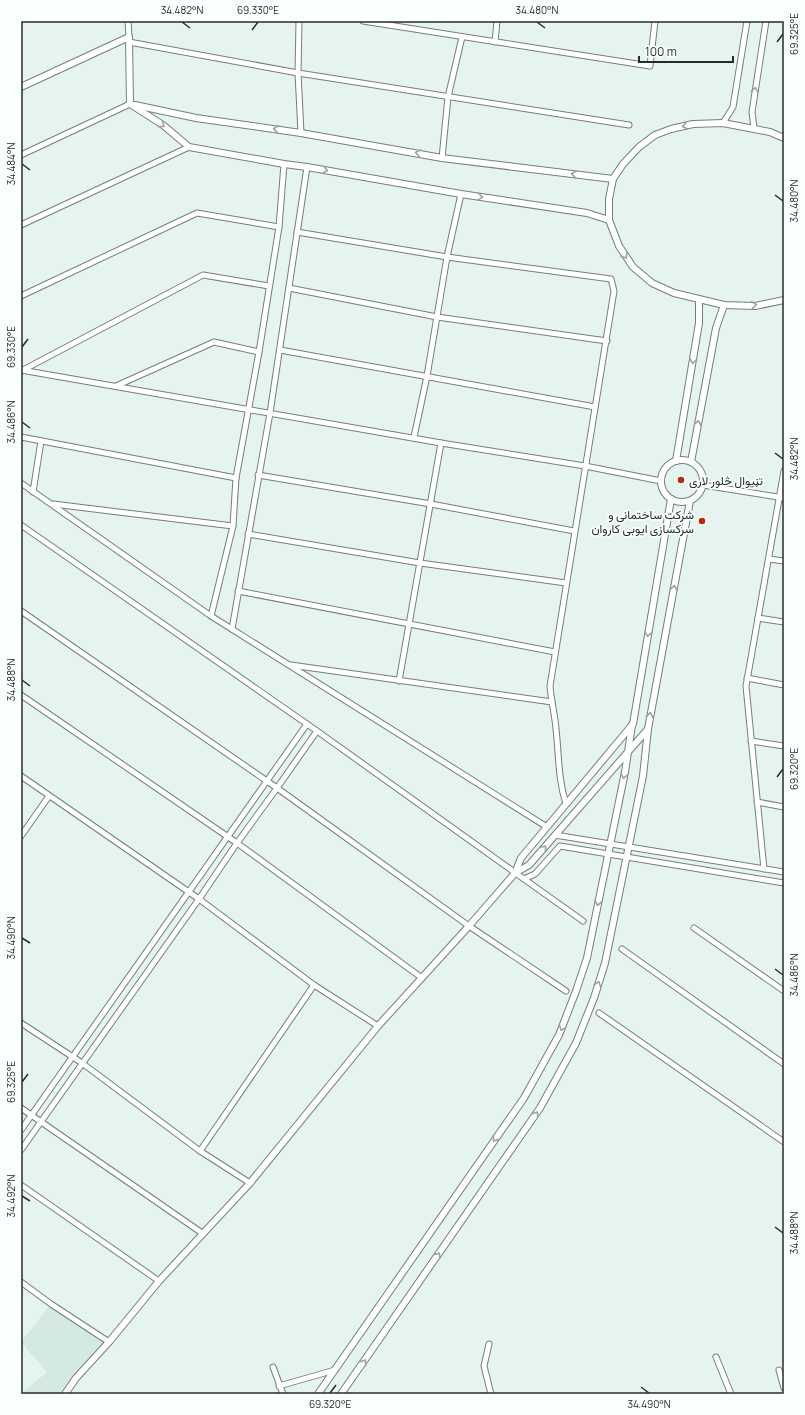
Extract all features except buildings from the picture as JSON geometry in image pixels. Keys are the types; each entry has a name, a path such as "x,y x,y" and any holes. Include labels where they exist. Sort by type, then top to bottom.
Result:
{"street":[{"path":"128,21 130,104"},
{"path":"299,21 298,74 301,133"},
{"path":"362,21 650,66 655,21"},
{"path":"495,42 497,21"},
{"path":"723,123 733,107 747,21"},
{"path":"754,128 752,112 766,21"},
{"path":"442,158 448,97 462,37"},
{"path":"21,87 129,40 298,74 629,125"},
{"path":"130,104 163,125 189,147 284,164 307,166 461,194 587,213 609,220"},
{"path":"21,155 130,104 196,118 301,133 442,158 613,179"},
{"path":"784,138 770,132 754,128 723,123 693,124 671,129 655,135 623,164 613,179 609,199 609,220 619,246 633,267 652,283 674,293 724,305 755,306 784,300"},
{"path":"21,225 189,147"},
{"path":"211,616 233,526 236,478 259,352 279,227 284,164"},
{"path":"232,629 270,413 307,166"},
{"path":"414,437 427,376 447,257 461,194"},
{"path":"21,296 198,212 279,227"},
{"path":"297,232 447,257 611,279 614,291 607,341 574,531 550,686 562,791 566,804"},
{"path":"22,370 203,275 269,286"},
{"path":"289,288 437,317 607,341"},
{"path":"676,461 699,323 699,300"},
{"path":"691,462 716,328 724,305"},
{"path":"116,386 214,342 259,352"},
{"path":"280,350 595,407"},
{"path":"22,370 414,437 441,443 585,466 661,481"},
{"path":"21,437 236,478"},
{"path":"33,492 41,441"},
{"path":"400,681 441,443"},
{"path":"684,460 691,462 701,471 703,485 700,492 696,498 683,503 671,499 665,494 662,488 662,474 665,468 676,461 684,460"},
{"path":"764,869 746,686 769,558 782,498 784,470"},
{"path":"258,475 431,504 574,531"},
{"path":"21,483 211,616 546,827"},
{"path":"703,485 782,498"},
{"path":"318,1394 524,1098 559,1035 587,958 628,752 671,499"},
{"path":"342,1394 540,1108 572,1050 594,998 605,963 643,776 648,729 690,501"},
{"path":"51,504 233,526"},
{"path":"21,525 317,731 582,921"},
{"path":"248,534 420,563 566,583"},
{"path":"769,558 784,561"},
{"path":"238,591 555,652"},
{"path":"21,611 277,788 469,926 566,991"},
{"path":"758,618 784,622"},
{"path":"288,665 552,702"},
{"path":"747,678 784,685"},
{"path":"21,695 228,837 422,978"},
{"path":"21,1130 307,724"},
{"path":"515,873 521,858 633,724"},
{"path":"65,1394 76,1378 109,1342 159,1281 250,1183 378,1026 515,873 528,865 648,729"},
{"path":"21,1150 199,899 236,843 317,731"},
{"path":"751,741 784,746"},
{"path":"21,776 199,899 314,986 378,1026"},
{"path":"21,836 49,796"},
{"path":"757,802 784,807"},
{"path":"555,835 784,872"},
{"path":"524,879 535,874 560,846 784,883"},
{"path":"694,928 784,991"},
{"path":"622,949 784,1064"},
{"path":"200,1151 314,986"},
{"path":"599,1013 784,1142"},
{"path":"21,1023 82,1064 200,1151 250,1183"},
{"path":"21,1108 202,1233"},
{"path":"21,1185 159,1281"},
{"path":"21,1282 109,1342"},
{"path":"489,1344 484,1366 490,1394"},
{"path":"716,1356 731,1394"},
{"path":"273,1367 283,1394"},
{"path":"279,1386 335,1370"},
{"path":"779,1370 784,1388"}],"shaded area":[{"path":"51,1304 109,1342 65,1394 21,1394 47,1372 21,1342"}],"place":[{"name":"تڼیوال څلور لاری","path":"681,480"},
{"name":"شرکت ساختمانی و سرکسازی ایوبی کاروان","path":"702,521"}]}
